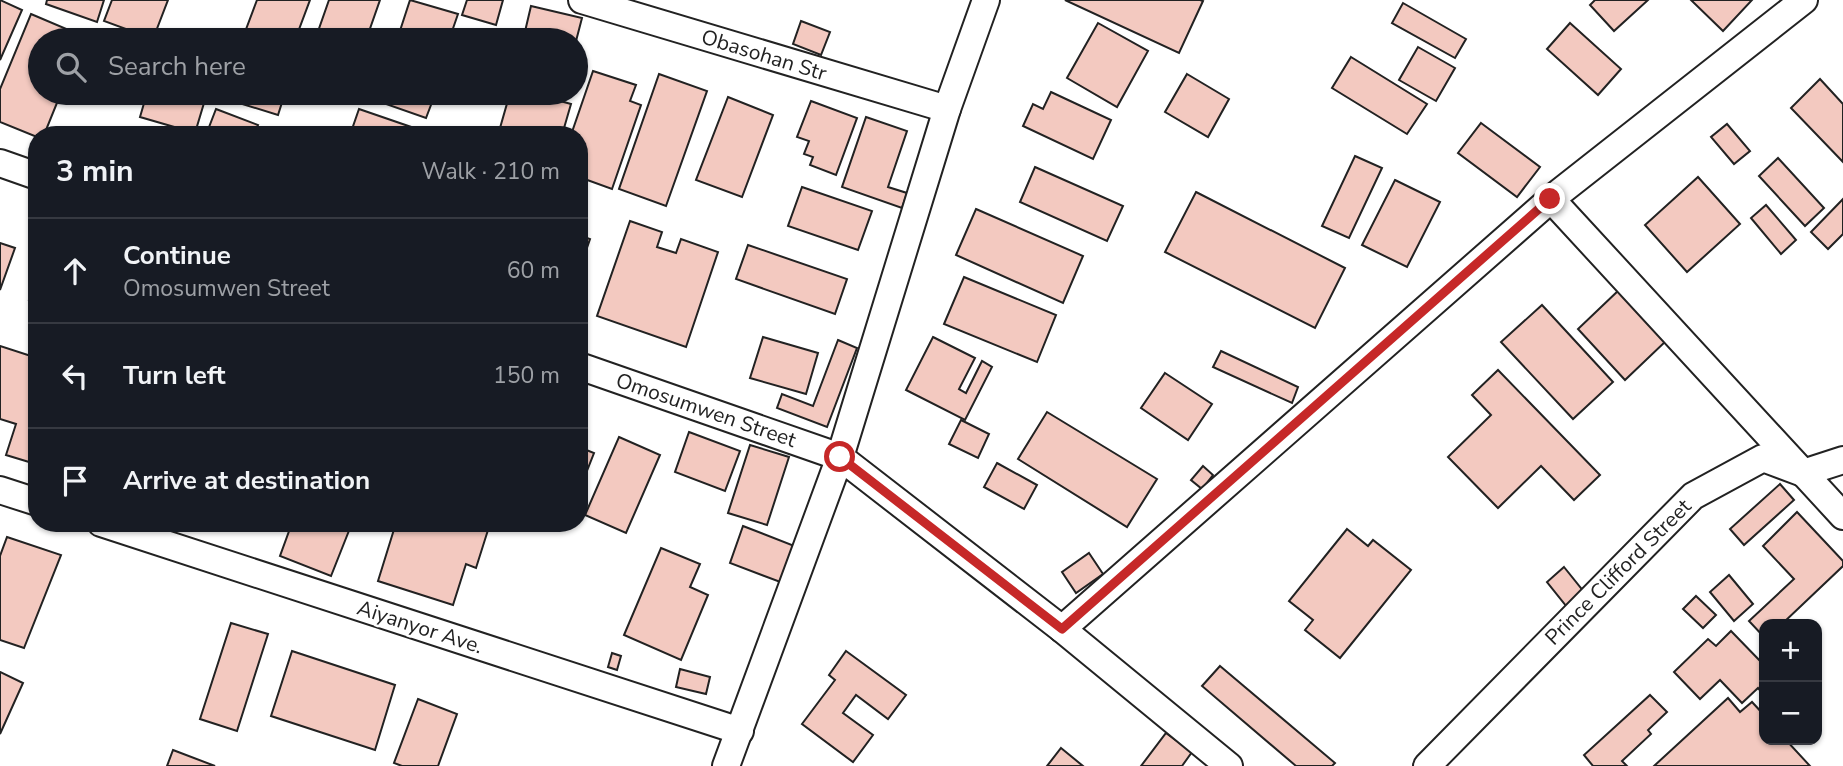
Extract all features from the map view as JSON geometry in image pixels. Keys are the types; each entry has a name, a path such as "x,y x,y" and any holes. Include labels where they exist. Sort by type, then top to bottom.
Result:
{"street":[{"name":"Obasohan Str","path":"582,0 947,109"},
{"path":"726,766 840,457 947,109 986,0"},
{"path":"1062,629 1550,199 1804,0"},
{"path":"0,163 28,173"},
{"path":"1550,199 1843,516"},
{"name":"Omosumwen Street","path":"588,369 840,457 1062,629 1229,766"},
{"name":"Prince Clifford Street","path":"1427,766 1693,496 1763,458 1803,473"},
{"path":"1803,473 1843,460"},
{"path":"0,490 28,499"},
{"name":"Aiyanyor Ave.","path":"129,532 740,731"}],"building":[{"path":"0,0 22,10 0,60"},
{"path":"47,0 104,0 97,22 46,4"},
{"path":"112,0 168,0 157,28 123,28 104,21"},
{"path":"257,0 310,0 300,28 246,28"},
{"path":"329,0 380,0 370,28 319,28"},
{"path":"410,0 458,14 453,28 401,28"},
{"path":"467,0 503,0 496,25 462,15"},
{"path":"1065,0 1200,0 1203,1 1179,53"},
{"path":"1595,0 1648,0 1614,31 1590,5"},
{"path":"1691,0 1752,0 1723,31"},
{"path":"1403,3 1466,39 1455,58 1392,23"},
{"path":"531,6 582,18 579,28 526,28"},
{"path":"31,14 64,28 28,28 28,105 56,105 48,126 28,126 28,133 0,122 0,89"},
{"path":"801,21 830,32 821,55 793,44"},
{"path":"1098,23 1148,51 1117,107 1067,78"},
{"path":"1570,23 1621,69 1598,95 1547,49"},
{"path":"1418,47 1455,68 1436,101 1399,80"},
{"path":"1351,57 1427,104 1407,134 1332,88"},
{"path":"593,71 636,85 630,101 641,105 612,189 588,180 588,126 574,126 581,105 588,105 588,86"},
{"path":"659,74 707,91 666,206 619,189"},
{"path":"1187,74 1229,99 1208,137 1165,112"},
{"path":"1820,79 1843,104 1843,162 1791,108"},
{"path":"1051,92 1111,120 1093,159 1023,126 1033,104 1043,109"},
{"path":"728,97 773,115 742,197 696,180"},
{"path":"811,101 857,118 836,175 810,165 813,157 804,154 809,141 797,137"},
{"path":"144,105 203,105 197,126 171,126 140,117"},
{"path":"246,105 281,105 278,115"},
{"path":"389,105 431,105 426,118"},
{"path":"507,105 571,105 565,126 501,126"},
{"path":"216,109 258,125 258,126 209,126"},
{"path":"359,109 408,126 353,126"},
{"path":"866,117 907,131 888,187 907,193 902,208 842,187"},
{"path":"1481,123 1540,167 1517,197 1458,153"},
{"path":"1727,124 1750,151 1734,164 1711,137"},
{"path":"1355,156 1382,168 1349,238 1322,226"},
{"path":"1778,158 1824,208 1805,226 1759,176"},
{"path":"1035,167 1123,206 1107,241 1020,202"},
{"path":"1698,177 1740,224 1687,272 1645,225"},
{"path":"1395,180 1440,202 1407,267 1362,245"},
{"path":"802,187 872,211 858,250 788,226"},
{"path":"1196,192 1345,268 1315,328 1165,252"},
{"path":"1843,199 1843,234 1828,249 1811,232"},
{"path":"1766,205 1796,240 1781,254 1751,218"},
{"path":"976,209 1083,256 1063,303 956,255"},
{"path":"630,221 662,232 657,247 676,253 681,239 718,252 686,347 597,316"},
{"path":"0,243 15,248 0,290"},
{"path":"748,245 847,279 835,314 736,279"},
{"path":"964,277 1056,315 1037,362 944,324"},
{"path":"1620,289 1667,340 1625,380 1578,329"},
{"path":"1542,305 1613,382 1573,419 1501,342"},
{"path":"763,337 818,353 806,394 750,378"},
{"path":"933,337 975,358 959,389 966,393 982,361 992,367 965,420 906,390"},
{"path":"838,340 857,348 827,427 777,408 782,394 813,406"},
{"path":"0,346 28,355 28,462 6,455 16,424 0,419"},
{"path":"1221,351 1298,387 1292,403 1213,367"},
{"path":"1498,370 1600,475 1574,500 1541,466 1498,508 1448,457 1491,415 1472,395"},
{"path":"1165,373 1212,404 1188,440 1141,408"},
{"path":"1047,412 1157,479 1127,527 1018,459"},
{"path":"961,420 989,434 978,458 949,444"},
{"path":"689,432 740,451 725,491 675,472"},
{"path":"619,437 660,455 626,533 588,516 588,508"},
{"path":"750,445 789,457 767,525 728,513"},
{"path":"588,451 594,453 588,468"},
{"path":"997,463 1037,485 1024,509 984,487"},
{"path":"1203,466 1213,475 1202,489 1191,480"},
{"path":"1780,484 1794,500 1744,545 1730,529"},
{"path":"1797,512 1843,561 1843,566 1787,619 1759,619 1759,632 1749,621 1794,579 1763,546"},
{"path":"743,526 797,547 783,583 730,563"},
{"path":"1347,529 1368,546 1373,540 1411,570 1340,658 1305,630 1313,620 1289,601"},
{"path":"289,532 348,532 331,576 280,556"},
{"path":"393,532 487,532 476,568 466,564 453,605 378,581"},
{"path":"7,537 61,555 24,648 0,640 0,556"},
{"path":"661,548 700,564 690,587 708,595 681,660 624,635"},
{"path":"1089,553 1103,574 1076,593 1062,572"},
{"path":"1564,567 1584,592 1567,607 1547,582"},
{"path":"1729,575 1753,604 1734,621 1710,592"},
{"path":"1696,596 1716,615 1703,628 1683,609"},
{"path":"231,623 268,634 237,731 200,719"},
{"path":"1731,631 1759,660 1759,689 1742,703 1720,680 1700,699 1674,672 1708,639 1716,646"},
{"path":"292,651 395,685 375,750 271,716"},
{"path":"846,651 906,695 888,719 856,695 843,713 873,735 853,762 802,724 835,680 829,675"},
{"path":"612,653 621,656 617,670 608,667"},
{"path":"1220,666 1335,763 1332,766 1296,766 1202,686"},
{"path":"680,669 710,677 706,694 676,687"},
{"path":"0,672 23,683 0,734"},
{"path":"1650,695 1667,712 1648,730 1651,734 1622,761 1627,766 1593,766 1584,755"},
{"path":"1728,698 1740,712 1752,702 1759,710 1759,745 1791,745 1810,766 1654,766"},
{"path":"418,699 457,714 438,766 402,766 394,763"},
{"path":"1166,733 1192,752 1182,766 1141,766"},
{"path":"1061,748 1083,766 1047,766"},
{"path":"173,750 215,766 167,766"}],"route":[{"path":"840,457 1062,629 1550,199"}]}
